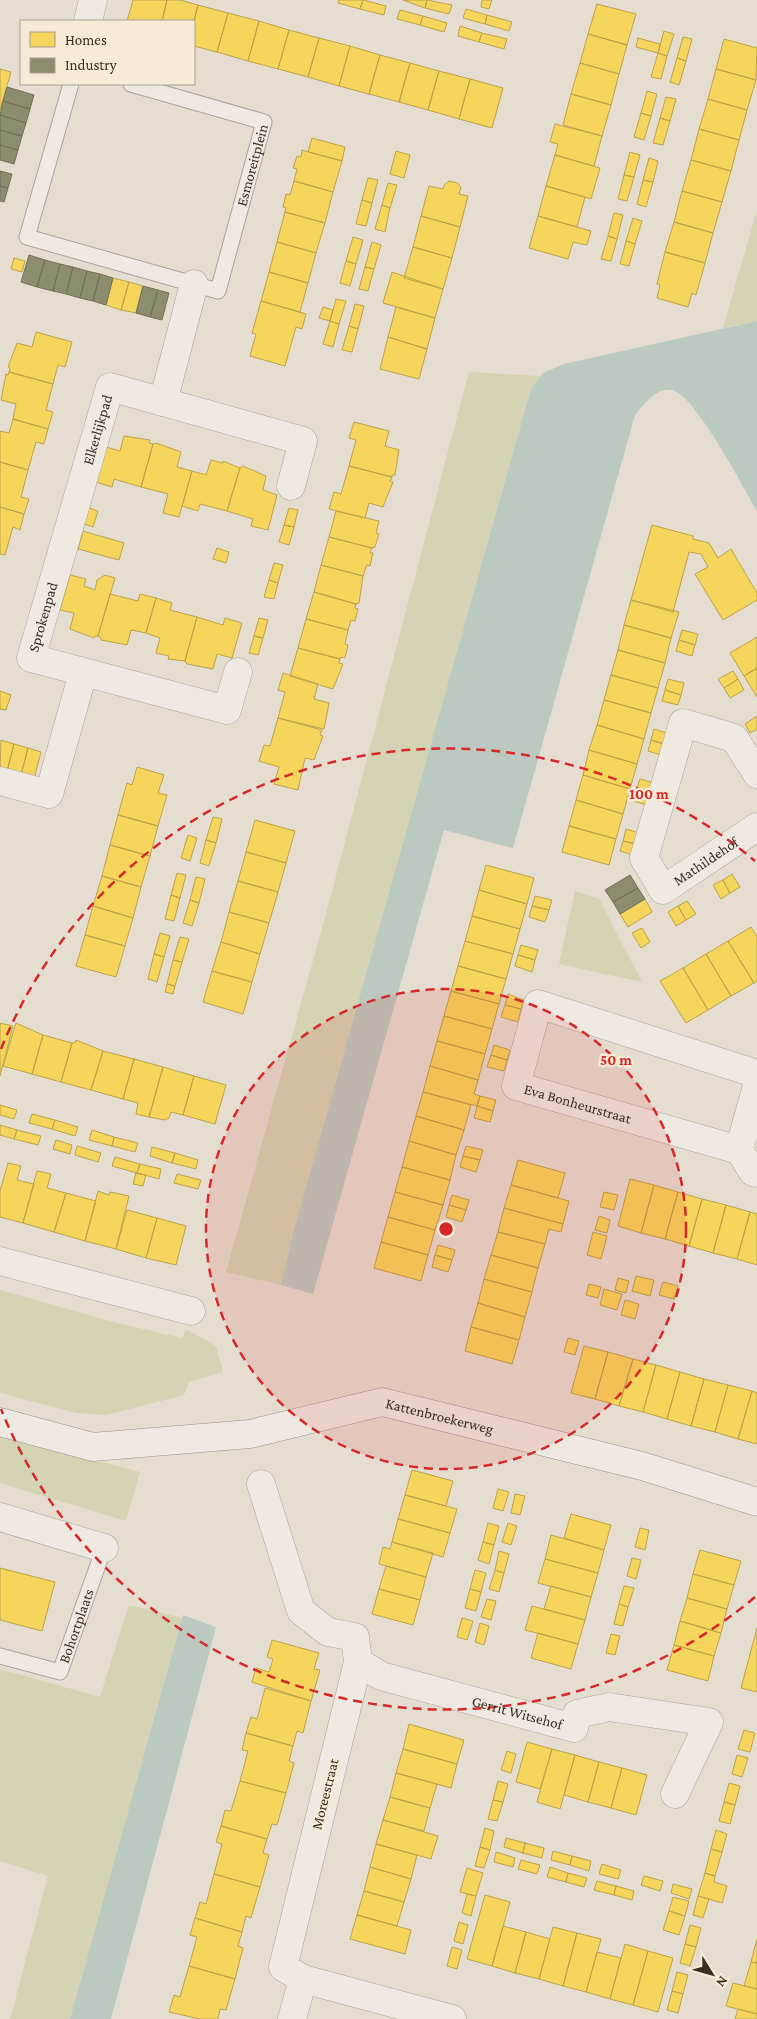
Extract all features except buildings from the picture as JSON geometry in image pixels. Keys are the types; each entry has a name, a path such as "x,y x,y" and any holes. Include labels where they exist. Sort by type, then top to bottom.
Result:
{"street":[{"path":"88,20 93,0"},
{"path":"163,402 194,284"},
{"name":"Elkerlijkpad","path":"71,526 110,387 303,441 291,486"},
{"name":"Sprokenpad","path":"71,526 31,658 227,710 238,672"},
{"path":"0,781 48,794 83,672"},
{"name":"Mathildehof","path":"755,833 663,890 644,858 683,724 734,738 757,774"},
{"name":"Eva Bonheurstraat","path":"739,1150 516,1086 538,1004 757,1074"},
{"path":"757,1086 739,1150 753,1172 757,1173"},
{"path":"0,1260 191,1311"},
{"name":"Kattenbroekerweg","path":"0,1422 93,1447 250,1434 382,1402 642,1466 757,1502"},
{"name":"Moreestraat","path":"261,1484 301,1611 328,1632 354,1637 358,1662 283,1967 303,1979 452,2019"},
{"path":"0,1517 104,1548"},
{"name":"Gerrit Witsehof","path":"358,1662 381,1676 574,1728 577,1714 608,1707 709,1722 675,1794"},
{"path":"292,2019 303,1979"}],"lane":[{"name":"Esmoreitplein","path":"71,85 27,237 218,291 264,122 134,85"},
{"name":"Bohortplaats","path":"0,1656 60,1672 104,1548"}],"green space":[{"path":"757,210 757,321 723,328"},
{"path":"469,372 541,376 531,389 293,1233 281,1285 226,1272 326,914"},
{"path":"575,891 599,899 642,982 559,964"},
{"path":"0,1290 117,1323 182,1338 186,1329 216,1346 223,1372 189,1382 184,1395 106,1415 76,1413 0,1393"},
{"path":"0,1434 140,1472 126,1521 0,1483"},
{"path":"129,1605 182,1618 70,2019 10,2019 48,1876 0,1861 0,1669 100,1697"}],"shaded area":[{"path":"757,321 757,511 705,423 681,395 671,390 665,390 650,398 635,415 513,848 444,830 313,1294 281,1285 293,1233 531,389 543,373 564,364"},
{"path":"183,1615 216,1627 111,2019 70,2019"}]}
